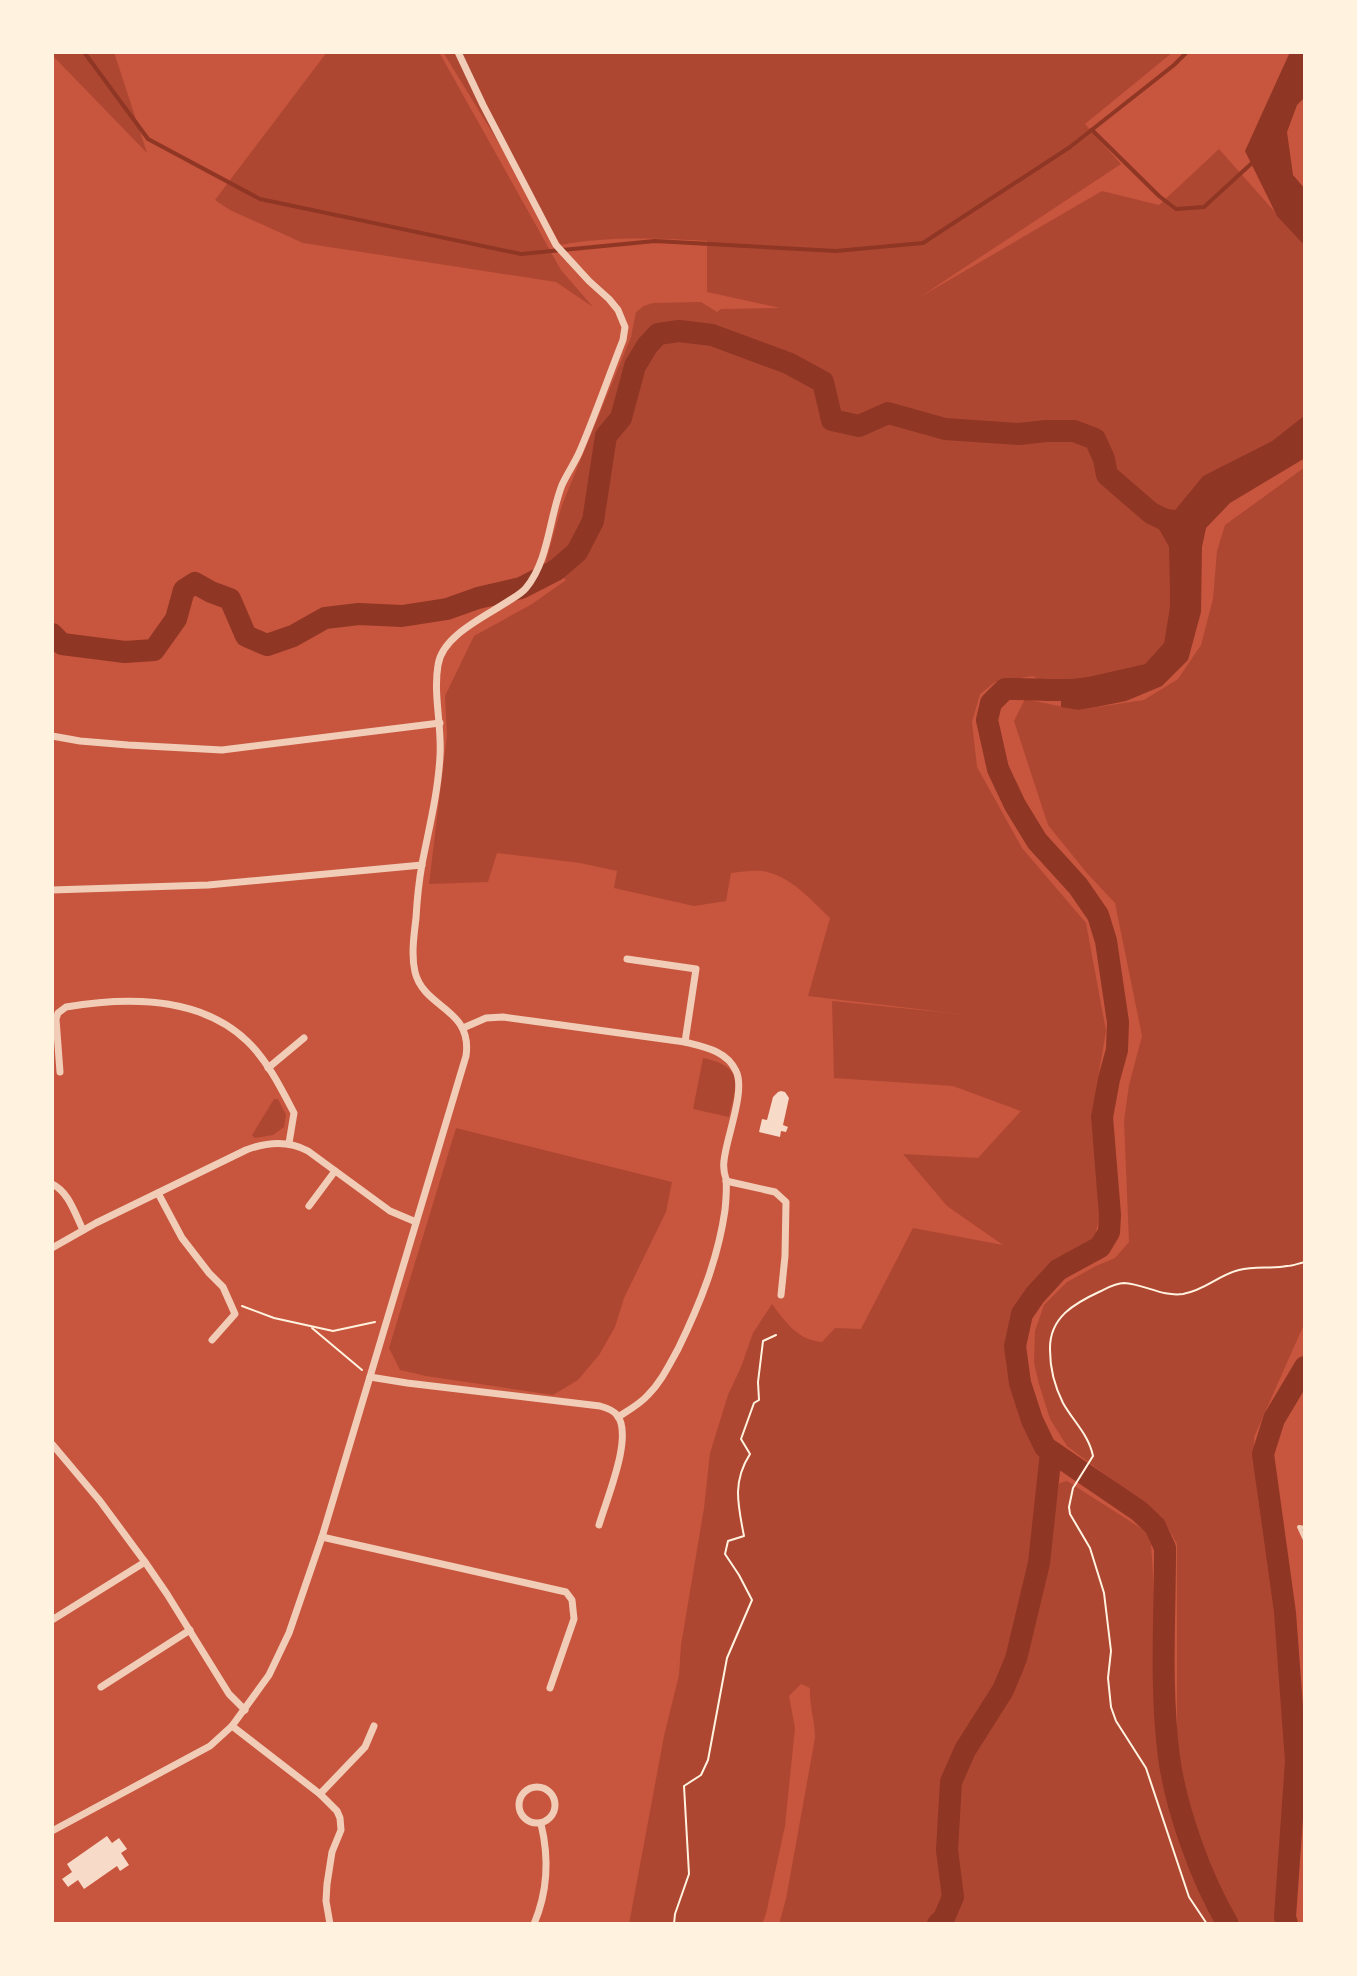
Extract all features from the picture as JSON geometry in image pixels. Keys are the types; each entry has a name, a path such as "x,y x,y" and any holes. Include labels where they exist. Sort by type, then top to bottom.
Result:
{"street":[{"path":"52,1831 210,1746 232,1726 269,1675 302,1599 322,1537 466,1056 463,1028 424,990 416,976 414,941 422,865 436,803 441,755 437,667 442,650 455,636 525,590 539,567 563,482 593,419 625,327 609,299 556,245 458,52"},
{"path":"52,736 80,741 222,750 440,723"},
{"path":"52,890 208,885 422,865"},
{"path":"627,959 696,969 685,1042"},
{"path":"60,1072 56,1019 58,1013 71,1006 127,1002 190,1009 235,1031 256,1051 294,1113 289,1143"},
{"path":"463,1028 486,1018 503,1017 685,1042 720,1053 731,1062 738,1074 738,1096 723,1162 725,1211 706,1286 691,1323 657,1385 637,1405 618,1417"},
{"path":"268,1068 304,1038"},
{"path":"52,1248 257,1146 277,1143 289,1143 308,1151 395,1215 416,1222"},
{"path":"309,1206 335,1171"},
{"path":"726,1181 775,1192 786,1202 781,1295"},
{"path":"52,1184 65,1194 83,1230"},
{"path":"158,1193 182,1238 223,1287 235,1314 212,1340"},
{"path":"370,1377 608,1408 618,1417 622,1427 620,1455 599,1525"},
{"path":"52,1444 100,1501 145,1562 229,1694 245,1710"},
{"path":"322,1537 566,1592 572,1600 574,1619 550,1688"},
{"path":"52,1620 145,1562"},
{"path":"101,1687 190,1630"},
{"path":"232,1726 320,1794 337,1811 341,1830 328,1869 326,1901 330,1924"},
{"path":"320,1794 365,1747 374,1726"},
{"path":"541,1786 553,1797 556,1806 553,1814 541,1824 526,1819 519,1810 519,1799 529,1788 541,1786"},
{"path":"534,1924 547,1873 541,1824"}],"lane":[{"path":"1305,1528 1299,1527 1305,1540"}],"path":[{"path":"1207,1924 1189,1897 1146,1768 1116,1721 1111,1707 1108,1678 1111,1641 1104,1593 1090,1548 1070,1514 1069,1499 1073,1488 1093,1456 1091,1446 1064,1404 1054,1380 1049,1349 1051,1333 1066,1309 1121,1283 1173,1295 1187,1294 1239,1270 1287,1267 1305,1262"},
{"path":"229,1301 274,1318 333,1331 388,1320"},
{"path":"311,1327 370,1377"},
{"path":"674,1924 689,1874 684,1786 701,1775 708,1760 727,1658 752,1600 725,1554 728,1541 744,1536 737,1504 741,1469 750,1454 741,1439 754,1403 759,1400 763,1341 776,1335"}],"shaded area":[{"path":"52,52 114,52 147,153 52,55"},
{"path":"327,52 439,52 561,270 593,307 556,282 303,243 215,200"},
{"path":"443,52 1173,52 1085,124 1121,164 920,297 1102,191 1159,205 1219,149 1305,246 1305,415 1272,441 1203,476 1175,510 1155,522 1169,547 1170,606 1164,643 1145,664 1061,683 1044,683 1033,676 995,682 980,694 972,722 977,767 1022,848 1086,923 1106,1031 1091,1119 1100,1215 1093,1244 1067,1258 1033,1286 1008,1335 1011,1383 1047,1452 1043,1489 1029,1580 1005,1671 958,1747 948,1784 942,1849 949,1889 945,1908 933,1924 779,1924 815,1738 810,1688 801,1684 789,1696 795,1728 785,1826 762,1924 629,1924 664,1736 679,1675 710,1453 728,1395 753,1333 772,1304 793,1329 814,1341 822,1342 835,1328 861,1329 913,1228 1003,1245 947,1206 903,1154 978,1158 1021,1111 953,1086 834,1078 832,1001 960,1014 808,996 830,918 799,889 772,873 731,873 726,901 694,906 614,888 617,871 580,863 497,853 488,882 429,884 447,735 445,696 474,636 532,604 566,580 546,561 562,505 631,337 636,312 653,303 701,302 717,312 721,309 780,308 707,292 707,241 614,239 561,245"},
{"path":"1290,52 1305,52 1305,97 1297,105 1287,132 1293,175 1305,189 1305,246 1277,216 1245,151"},
{"path":"1305,415 1305,458 1230,503 1206,528 1202,547 1201,612 1188,660 1162,686 1126,701 1078,710 1061,707 1061,683 1145,664 1164,643 1170,606 1169,547 1155,522 1161,508 1175,510 1203,476 1272,441"},
{"path":"1305,467 1305,1322 1254,1437 1257,1491 1284,1687 1289,1786 1280,1915 1283,1924 1241,1924 1217,1884 1181,1788 1177,1736 1177,1544 1162,1517 1067,1446 1050,1419 1034,1363 1035,1331 1044,1305 1067,1282 1115,1258 1129,1242 1124,1121 1129,1085 1142,1036 1115,903 1048,825 1014,721 1025,699 1078,710 1144,700 1178,679 1201,645 1213,599 1217,551 1225,525"},
{"path":"703,1058 726,1066 735,1078 729,1117 693,1109"},
{"path":"274,1099 278,1099 286,1115 284,1127 273,1135 255,1138 252,1135"},
{"path":"456,1128 672,1182 666,1212 624,1298 615,1327 599,1355 578,1380 553,1395 400,1370 389,1348"},
{"path":"1067,1481 1150,1534 1161,1772 1184,1851 1222,1924 946,1924 960,1902 955,1834 959,1793 971,1756 1026,1665 1054,1488"}],"building":[{"path":"781,1091 789,1098 783,1125 788,1127 786,1132 781,1131 780,1137 759,1132 762,1119 767,1120 773,1097"},
{"path":"107,1836 112,1843 119,1838 127,1849 121,1853 129,1865 120,1871 117,1866 84,1889 78,1880 68,1887 62,1879 72,1872 67,1864"}],"waterway":[{"path":"84,52 148,139 260,199 521,254 655,241 836,251 923,243 1070,147 1187,52"},
{"path":"1092,130 1176,209 1204,207 1252,163"},
{"path":"52,634 62,644 125,652 154,650 176,619 184,590 195,583 230,599 246,636 267,645 293,636 325,618 359,614 402,616 447,609 521,588 556,570 577,552 593,521 606,436 621,418 635,366 658,334 679,331 712,335 788,363 823,382 832,420 859,426 888,413 945,429 1019,434 1074,431 1095,439 1107,475 1151,513 1182,528"},
{"path":"1088,688 1005,689 991,703 987,720 998,769 1015,805 1037,841 1078,886 1098,915 1106,941 1118,1022 1117,1050 1102,1117 1109,1232 1100,1247 1058,1270 1035,1295 1022,1314 1015,1346 1020,1383 1045,1447 1139,1511 1155,1526 1165,1548 1164,1679 1172,1777 1191,1843 1208,1886 1228,1924"},
{"path":"1287,1924 1296,1761 1285,1613 1263,1454 1274,1419 1305,1367"},
{"path":"938,1924 953,1897 947,1850 951,1782 965,1750 1003,1690 1016,1659 1039,1563 1051,1452"}]}
